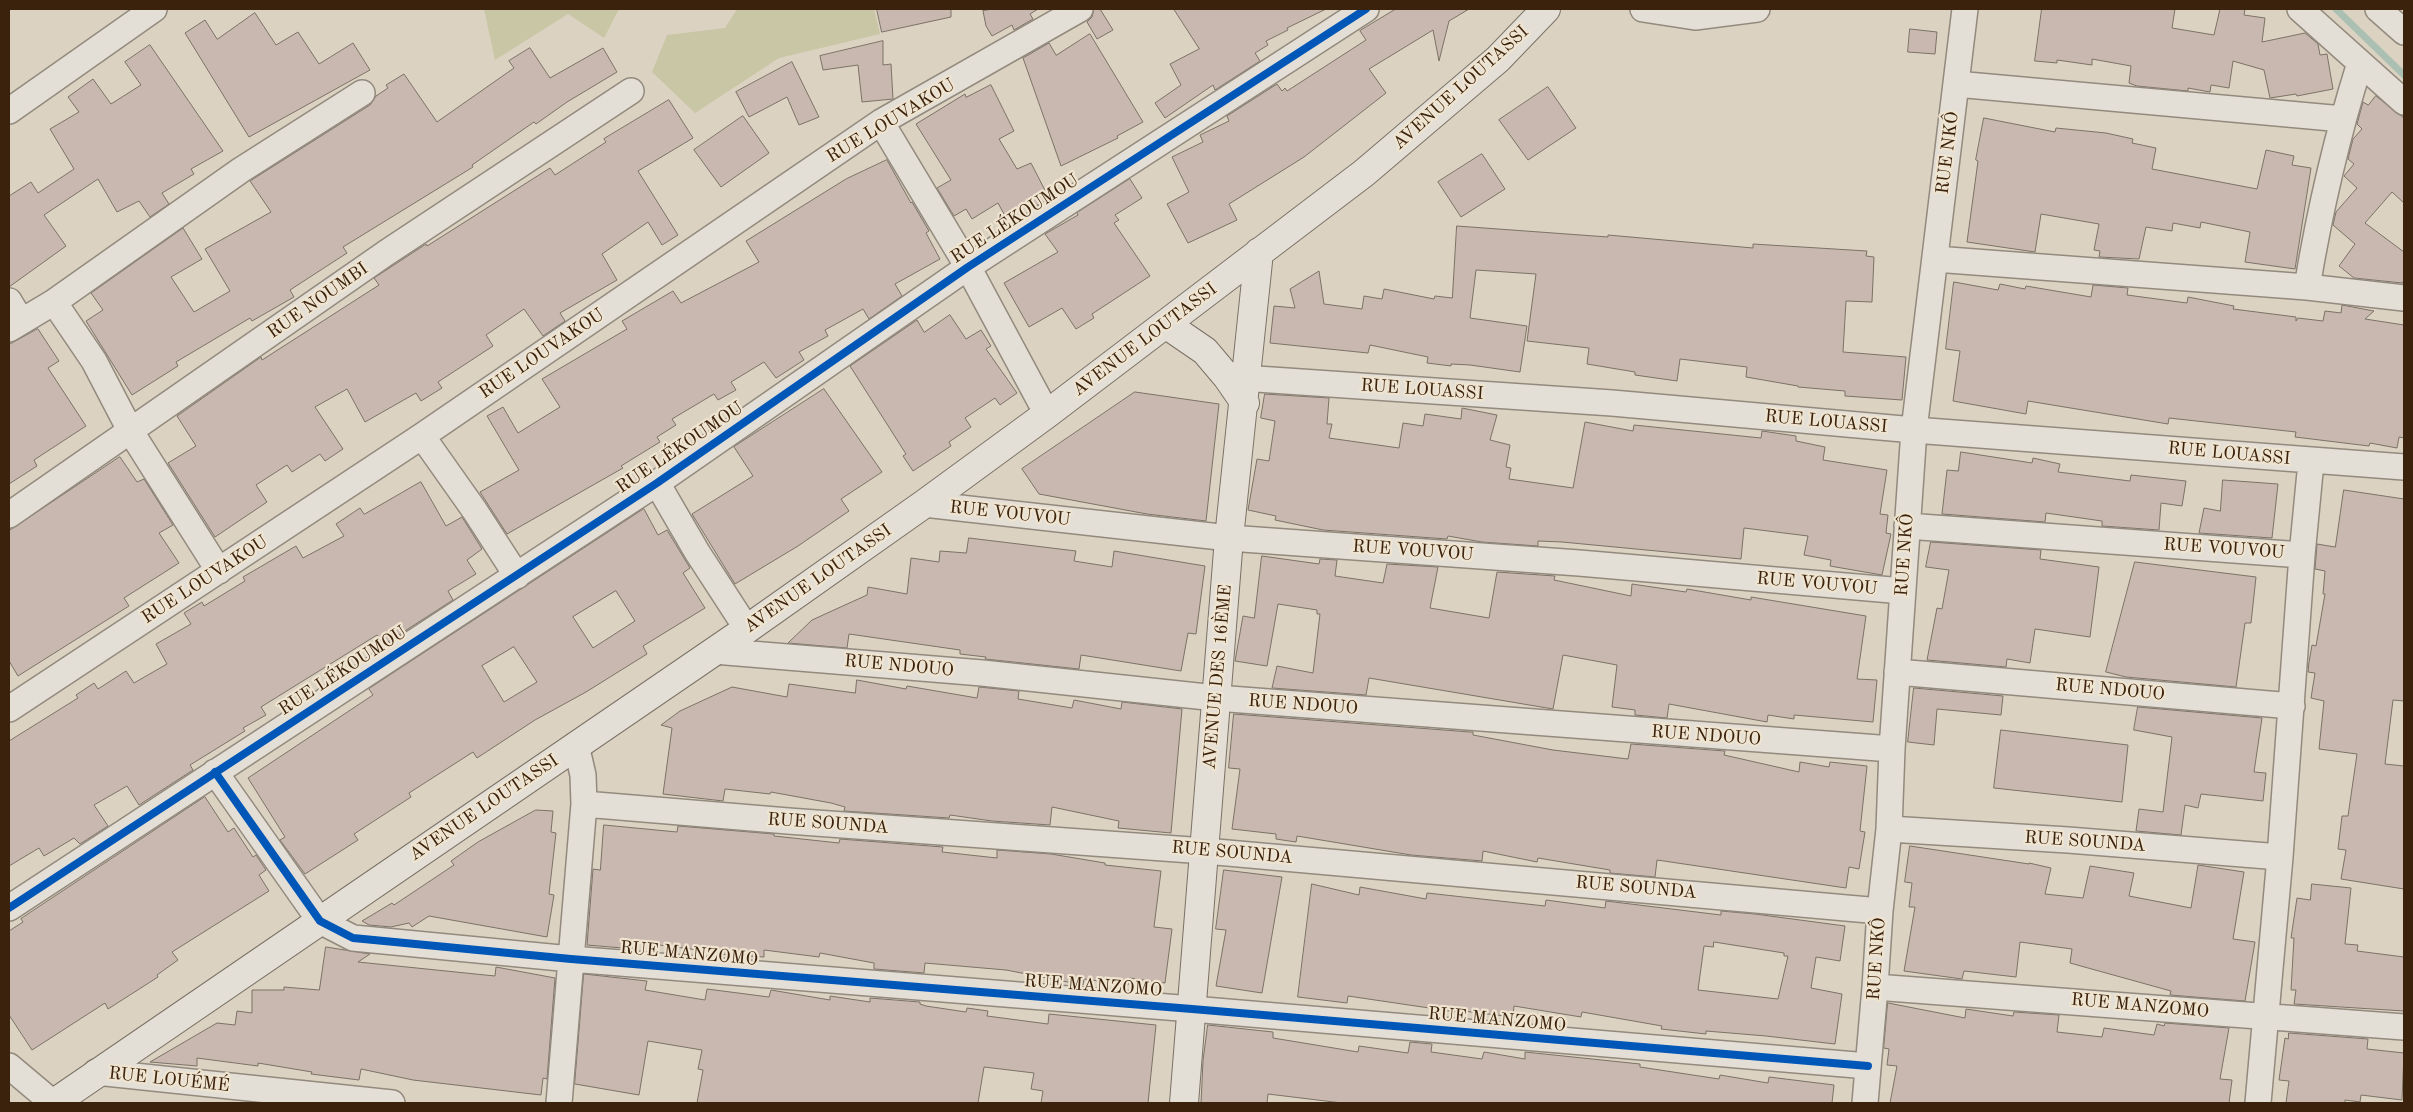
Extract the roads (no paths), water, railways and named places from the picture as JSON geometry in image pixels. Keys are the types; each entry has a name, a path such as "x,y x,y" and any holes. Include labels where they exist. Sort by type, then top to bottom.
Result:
{"main road":[{"name":"AVENUE LOUTASSI","path":"54,1103 96,1072 171,1024 747,629 924,504 1047,414 1167,326 1259,252 1364,174 1498,59 1546,9"},
{"name":"AVENUE DES 16ÈME","path":"1184,1103 1240,386 1259,252"},
{"path":"1167,326 1201,347 1240,386"}],"street":[{"path":"9,111 154,9"},
{"name":"RUE LOUVAKOU","path":"9,709 422,436 881,122 1080,9"},
{"name":"RUE LÉKOUMOU","path":"9,908 657,483 968,267 1366,9"},
{"path":"1643,9 1696,17 1756,9"},
{"name":"RUE NKÔ","path":"1864,1103 1880,911 1889,829 1892,749 1914,430 1965,9"},
{"path":"2300,9 2404,102"},
{"path":"2378,9 2404,32"},
{"path":"2307,287 2320,209 2343,119 2360,63"},
{"path":"1956,84 2343,119"},
{"name":"RUE NOUMBI","path":"9,515 386,253 631,91"},
{"path":"13,317 54,302 241,170 362,93"},
{"path":"881,122 968,267 1047,414"},
{"path":"1935,259 2307,287 2404,298"},
{"path":"54,302 94,361 131,432 219,571"},
{"name":"RUE LOUASSI","path":"1240,386 1612,403 1914,430 2311,462 2404,467"},
{"path":"422,436 476,512 517,576"},
{"path":"2258,1103 2280,857 2302,555 2311,462"},
{"path":"657,483 697,552 747,629"},
{"name":"RUE VOUVOU","path":"924,504 1229,538 1579,563 1903,591"},
{"name":"RUE VOUVOU","path":"1907,526 2302,555"},
{"name":"RUE NDOUO","path":"714,651 982,673 1216,698 1892,749"},
{"name":"RUE NDOUO","path":"1897,672 2292,706"},
{"path":"559,1103 584,804 583,776 576,745"},
{"path":"215,772 320,921"},
{"name":"RUE SOUNDA","path":"584,804 788,822 1205,851 1880,911"},
{"name":"RUE SOUNDA","path":"1889,829 2068,840 2280,857"},
{"name":"RUE MANZOMO","path":"320,921 352,938 571,959 1868,1066"},
{"name":"RUE MANZOMO","path":"1875,987 2404,1027"},
{"path":"9,1066 54,1103"},
{"name":"RUE LOUÉMÉ","path":"96,1072 392,1103"}],"waterway":[{"path":"2336,9 2404,75"}]}
